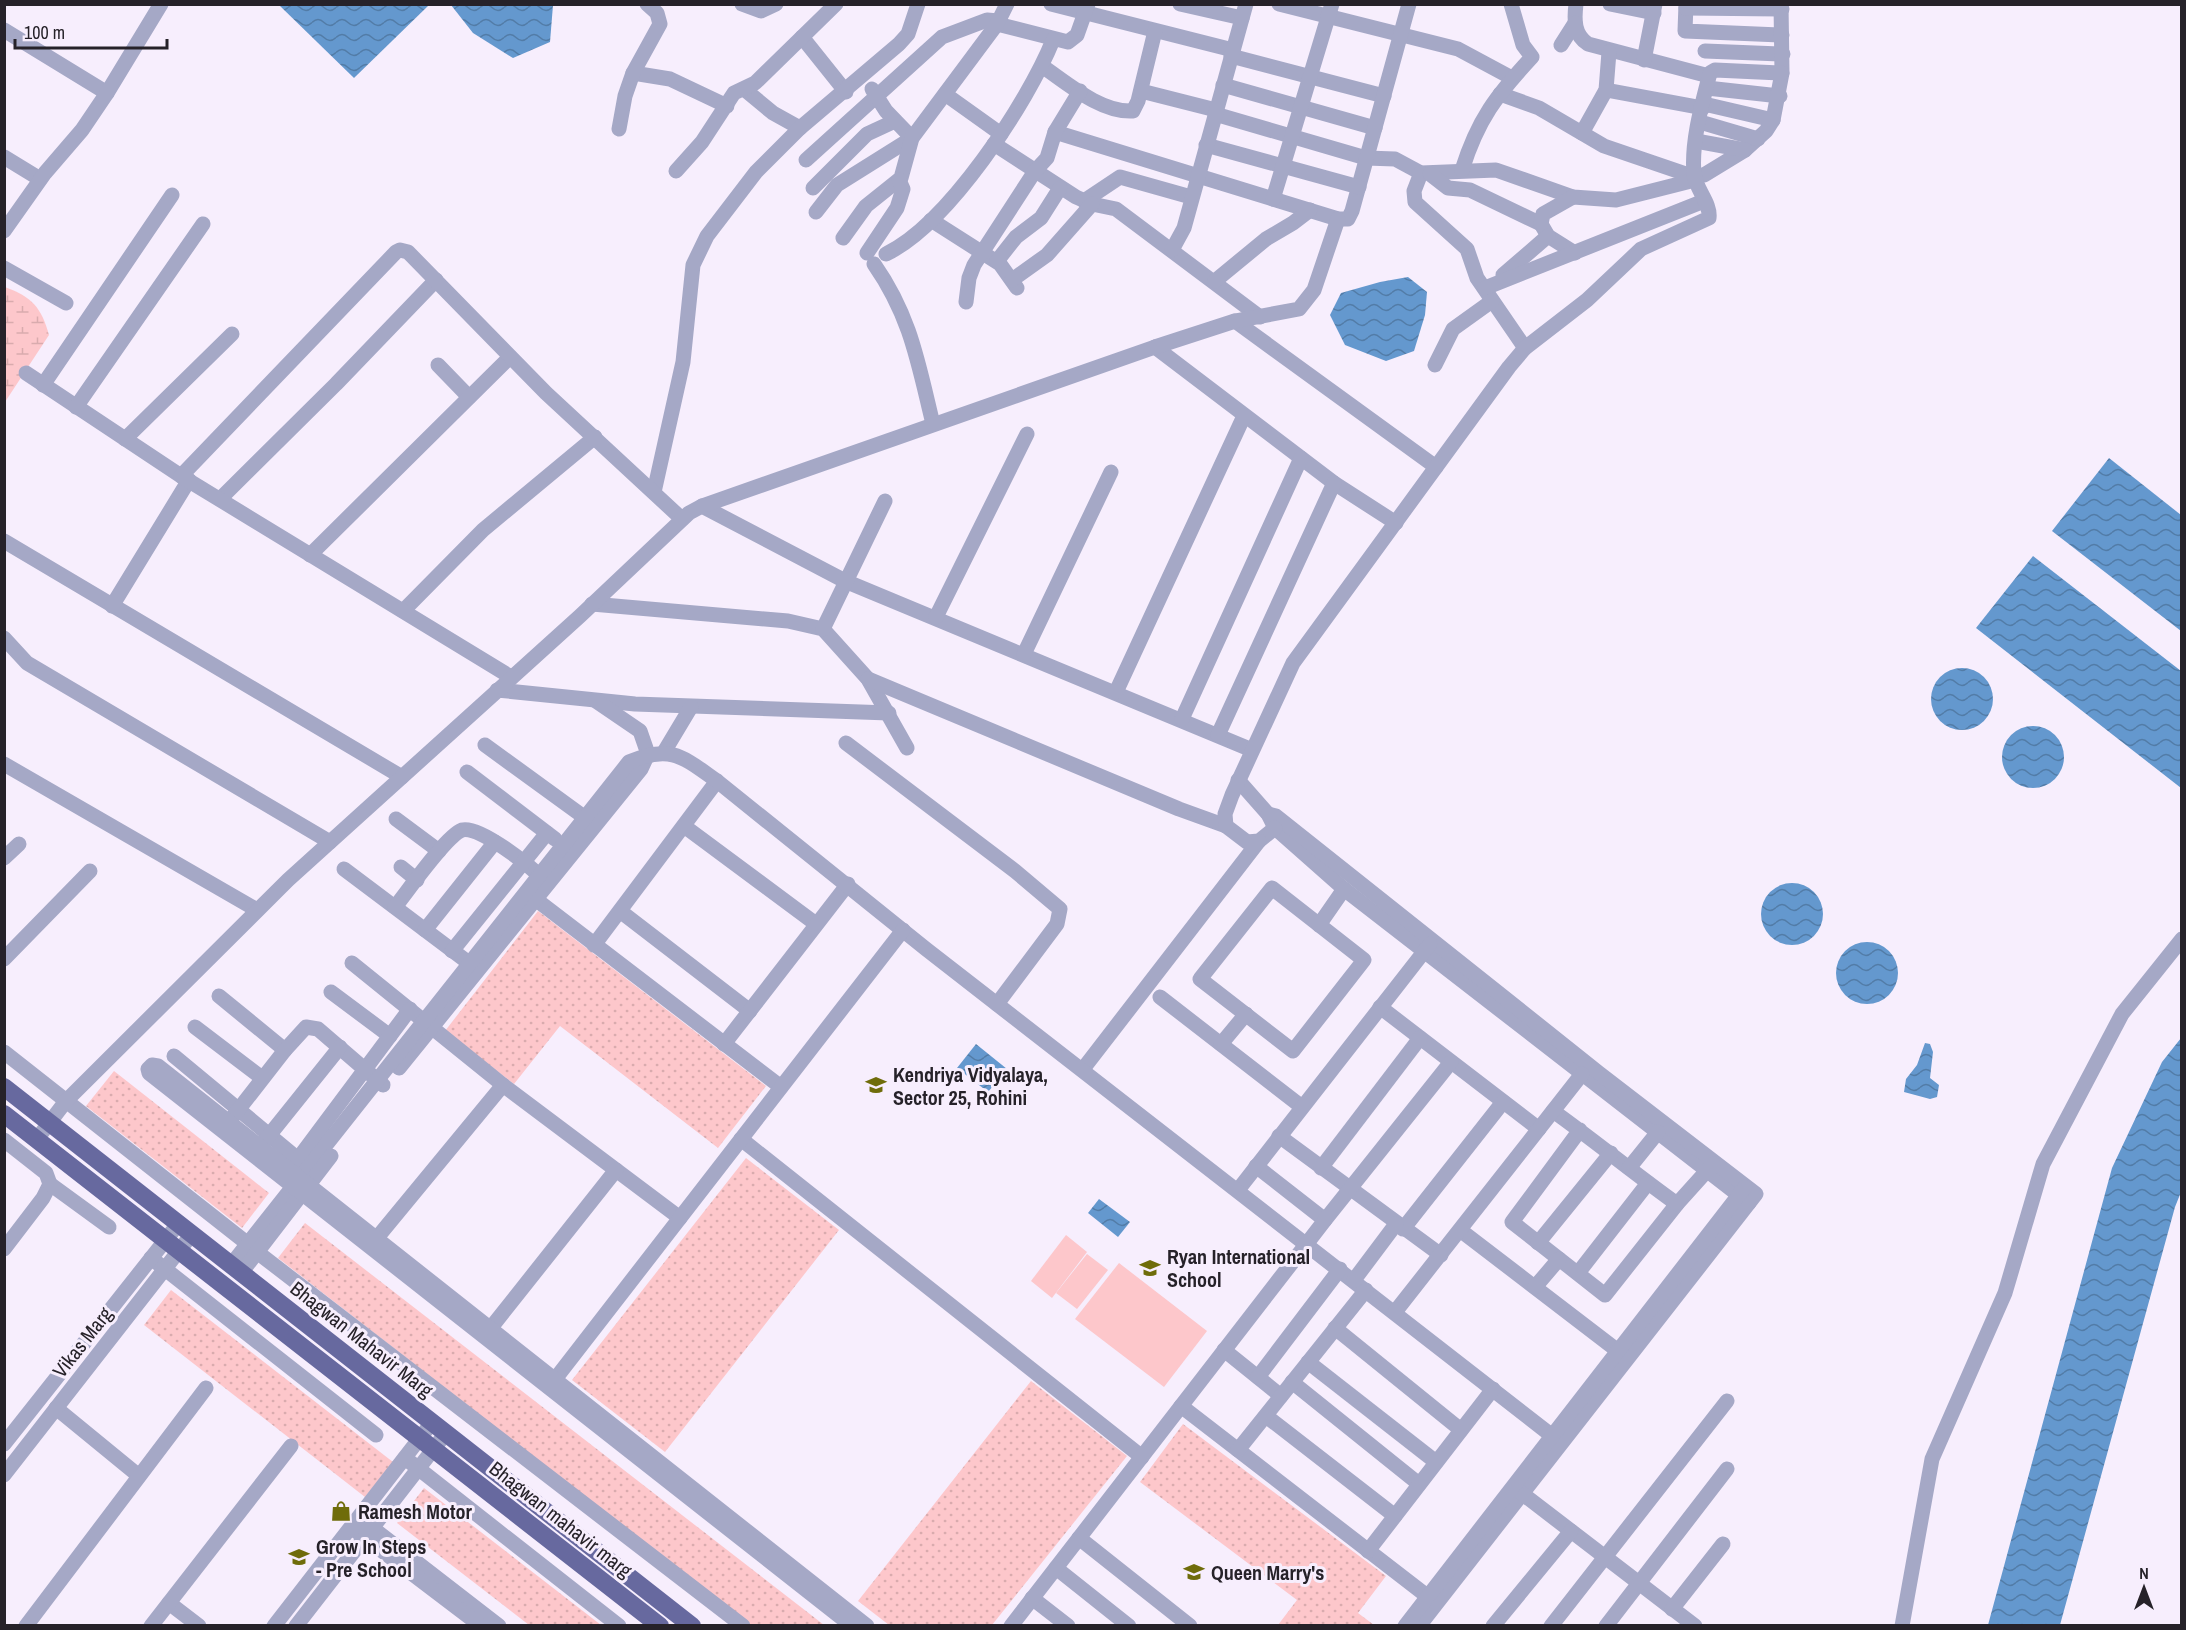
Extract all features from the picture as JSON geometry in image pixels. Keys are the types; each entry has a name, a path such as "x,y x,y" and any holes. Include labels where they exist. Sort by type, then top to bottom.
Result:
{"main road":[{"name":"Bhagwan Mahavir Marg","path":"4,1087 692,1626"},
{"path":"4,1114 172,1245"},
{"name":"Bhagwan mahavir marg","path":"172,1245 660,1626"}],"street":[{"path":"4,231 40,179 82,130 161,4"},
{"path":"742,4 761,11 776,4"},
{"path":"676,171 702,142 734,93 744,89 770,70 836,4"},
{"path":"654,492 683,362 693,265 707,236 737,195 800,129 846,92 908,34 918,4"},
{"path":"816,212 837,185 912,138 997,23 1007,4"},
{"path":"1051,4 1086,9 1384,96"},
{"path":"1172,250 1184,228 1244,11 1180,4"},
{"path":"1280,4 1330,11 1400,35 1467,52 1486,66 1512,78"},
{"path":"1055,132 1338,219 1348,219 1359,187 1409,4"},
{"path":"1462,170 1474,134 1512,78 1532,57 1523,45 1511,4"},
{"path":"1575,4 1575,22 1581,40 1609,52 1644,60 1708,82 1780,96"},
{"path":"1610,4 1655,9 1644,60"},
{"path":"619,129 621,109 633,73 660,24 660,18 651,6"},
{"path":"1426,173 1496,170 1573,197 1616,200 1704,176 1745,150 1758,139 1773,120 1780,96 1782,73 1783,54 1781,7 1686,6 1685,31 1782,35"},
{"path":"806,160 863,111 875,96 942,37 987,20 1053,40 1062,42 1073,40 1086,9"},
{"path":"1274,199 1330,11"},
{"path":"1561,45 1575,22"},
{"path":"4,30 107,93"},
{"path":"1042,66 1106,105 1127,111 1136,108 1155,31"},
{"path":"802,37 846,92"},
{"path":"876,257 899,248 931,219 997,139 1028,94 1053,40"},
{"path":"1705,51 1783,54"},
{"path":"1582,133 1606,90 1609,52"},
{"path":"1226,826 1225,814 1238,780 1300,652 1525,348 1572,312 1641,249 1706,220 1710,215 1695,178 1693,156 1708,82 1715,70 1782,73"},
{"path":"633,73 670,79 727,106"},
{"path":"864,76 875,96 912,138"},
{"path":"1223,85 1375,128"},
{"path":"744,89 773,113 800,129"},
{"path":"1606,90 1702,111 1773,120"},
{"path":"966,302 969,278 982,253 1035,171 1047,158 1055,132 1080,91"},
{"path":"1141,91 1366,158 1395,159 1426,173 1448,188 1470,190 1544,230 1575,253"},
{"path":"945,94 1035,171 1088,203 1116,209 1215,281 1260,317"},
{"path":"1500,94 1539,108 1604,146 1695,178"},
{"path":"1702,111 1758,139"},
{"path":"813,188 867,134 896,122"},
{"path":"843,238 866,206 899,180 904,172 912,138"},
{"path":"1696,141 1745,150"},
{"path":"1206,145 1359,187"},
{"path":"4,157 40,179"},
{"path":"1426,173 1414,191 1415,202 1467,249 1473,269 1491,291 1525,348"},
{"path":"931,219 997,261 1015,284 1047,255 1088,203 1120,177 1191,197"},
{"path":"899,180 903,189 876,257 905,317 916,348 933,424"},
{"path":"997,261 1016,237 1041,218 1060,188"},
{"path":"43,385 172,195"},
{"path":"1435,365 1453,329 1535,245 1544,230 1543,214 1573,197"},
{"path":"1491,291 1575,253 1704,201"},
{"path":"1215,281 1266,239 1310,210"},
{"path":"37,1139 66,1101 257,910 682,519 702,506 1155,347 1235,321 1294,311 1308,301 1338,219"},
{"path":"76,407 203,224"},
{"path":"112,606 185,478 400,250 408,252 510,357 682,519"},
{"path":"4,268 66,303"},
{"path":"220,499 436,280"},
{"path":"1235,321 1437,467"},
{"path":"125,439 232,334"},
{"path":"1155,347 1334,483 1396,523"},
{"path":"310,555 510,357"},
{"path":"438,365 469,397"},
{"path":"26,373 185,478 512,676"},
{"path":"1116,692 1244,416"},
{"path":"936,617 1027,434"},
{"path":"403,611 483,530 595,437"},
{"path":"1182,719 1301,458"},
{"path":"1024,654 1111,472"},
{"path":"1218,735 1334,483"},
{"path":"823,629 885,501"},
{"path":"702,506 845,581 1252,750"},
{"path":"4,542 402,777"},
{"path":"592,604 788,621 823,629 868,679 907,748"},
{"path":"4,638 27,663 330,842"},
{"path":"868,679 1179,809 1226,826 1247,842 1259,841"},
{"path":"497,690 691,707 889,713"},
{"path":"428,1023 469,963 641,769 648,754 640,731 596,700"},
{"path":"664,752 691,707"},
{"path":"846,743 1015,871 1060,909 1057,924 997,1004"},
{"path":"485,745 584,817"},
{"path":"298,1179 381,1084 428,1023 534,898 562,844 629,762 648,754 664,752 693,765 717,781 997,1004 1551,1435"},
{"path":"4,764 257,910"},
{"path":"467,772 562,844"},
{"path":"1238,780 1268,814 1275,828 1344,889 1428,946 1745,1194"},
{"path":"594,945 717,781"},
{"path":"1268,814 1276,816 1582,1074 1658,1132 1711,1167"},
{"path":"396,819 440,851"},
{"path":"684,826 816,924"},
{"path":"1083,1069 1259,841 1275,828"},
{"path":"395,907 440,851 464,830 479,832 543,878"},
{"path":"452,951 547,833"},
{"path":"425,930 495,842"},
{"path":"4,858 19,844"},
{"path":"401,867 417,880"},
{"path":"344,869 469,963"},
{"path":"4,958 90,871"},
{"path":"724,1044 848,884"},
{"path":"1272,888 1364,960 1293,1051 1246,1014 1200,979 1272,888"},
{"path":"1319,925 1344,889"},
{"path":"534,898 781,1087"},
{"path":"620,911 750,1011"},
{"path":"552,1384 903,930"},
{"path":"1902,1626 1932,1459 2005,1293 2043,1164 2122,1014 2181,939"},
{"path":"1238,1190 1428,946"},
{"path":"352,963 502,1085 680,1218"},
{"path":"331,992 390,1036"},
{"path":"219,996 285,1050"},
{"path":"1160,997 1302,1107"},
{"path":"1380,1007 1539,1129"},
{"path":"236,1269 298,1179 364,1068 410,1009"},
{"path":"1221,1044 1246,1014"},
{"path":"195,1027 262,1078"},
{"path":"228,1123 262,1078 306,1027 318,1029 381,1084"},
{"path":"1321,1168 1420,1038"},
{"path":"260,1148 340,1047"},
{"path":"4,1053 252,1248 743,1626"},
{"path":"174,1056 269,1135 298,1179"},
{"path":"1011,1626 1349,1189 1451,1062"},
{"path":"852,1626 552,1384 298,1179 260,1148 228,1123 158,1066 153,1065 148,1069 149,1073 298,1179 376,1239 490,1329 552,1384 867,1626"},
{"path":"1395,1312 1582,1074"},
{"path":"376,1239 502,1085"},
{"path":"1238,1450 1335,1328 1399,1226 1503,1102"},
{"path":"1553,1111 1677,1204"},
{"path":"1580,1130 1512,1222 1605,1295 1677,1204 1711,1167"},
{"path":"1629,1168 1658,1132"},
{"path":"1279,1136 1441,1255"},
{"path":"4,1140 46,1173 50,1184 109,1227"},
{"path":"741,1140 1142,1457"},
{"path":"1538,1243 1611,1153"},
{"path":"1257,1166 1325,1220"},
{"path":"490,1329 616,1170"},
{"path":"64,1194 80,1173"},
{"path":"1578,1273 1648,1183"},
{"path":"4,1249 10,1234 44,1198 50,1184"},
{"path":"1405,1626 1427,1596 1517,1490 1551,1435 1745,1194"},
{"path":"1419,1626 1517,1490 1745,1194"},
{"name":"Vikas Marg","path":"4,1444 151,1258 172,1245 185,1229"},
{"path":"1460,1230 1618,1351"},
{"name":"Vikas Marg","path":"4,1475 166,1268 172,1245"},
{"path":"151,1258 376,1435"},
{"path":"1535,1287 1559,1259"},
{"path":"1258,1377 1340,1269"},
{"path":"1335,1328 1461,1430"},
{"path":"1224,1350 1281,1396"},
{"path":"1308,1362 1436,1462"},
{"path":"1292,1382 1419,1484"},
{"path":"26,1626 206,1388"},
{"path":"1368,1551 1493,1389"},
{"path":"1551,1626 1727,1401"},
{"path":"1181,1406 1427,1596"},
{"path":"56,1408 139,1476"},
{"path":"1266,1416 1395,1516"},
{"path":"300,1624 418,1468 427,1444 439,1428"},
{"path":"274,1626 405,1458 427,1444"},
{"path":"151,1626 291,1446"},
{"path":"405,1458 619,1626"},
{"path":"1606,1626 1727,1469"},
{"path":"1517,1490 1695,1626"},
{"path":"355,1522 480,1626"},
{"path":"1493,1625 1571,1532"},
{"path":"368,1533 499,1626"},
{"path":"1079,1538 1190,1626"},
{"path":"1667,1626 1675,1611 1723,1544"},
{"path":"1056,1568 1129,1626"},
{"path":"1032,1598 1068,1626"},
{"path":"169,1603 199,1626"}],"green space":[{"path":"5,287 34,304 43,317 49,335 5,402"},
{"path":"538,911 766,1086 718,1148 560,1026 514,1084 445,1031"},
{"path":"114,1071 269,1193 242,1228 86,1106"},
{"path":"746,1158 839,1230 665,1452 572,1380"},
{"path":"305,1223 824,1625 749,1625 278,1258"},
{"path":"1066,1235 1087,1252 1052,1298 1031,1281"},
{"path":"1087,1254 1108,1270 1077,1309 1056,1293"},
{"path":"1119,1263 1207,1331 1164,1387 1075,1319"},
{"path":"171,1290 393,1462 365,1497 144,1325"},
{"path":"1031,1381 1127,1456 992,1625 889,1625 858,1601"},
{"path":"1183,1424 1386,1576 1358,1613 1374,1625 1278,1625 1297,1600 1140,1482"},
{"path":"424,1488 601,1625 529,1625 397,1523"}],"water":[{"path":"279,5 429,5 354,78"},
{"path":"451,5 553,5 550,42 513,58 473,33"},
{"path":"1408,277 1427,292 1425,315 1414,351 1386,361 1345,345 1330,315 1341,293"},
{"path":"2109,458 2181,515 2181,631 2052,531"},
{"path":"2033,556 2181,671 2181,788 1976,628"},
{"path":"1956,668 1968,668 1984,677 1991,687 1993,699 1991,711 1984,721 1968,730 1956,730 1945,725 1936,716 1931,705 1931,693 1936,682 1945,673"},
{"path":"2027,726 2039,726 2055,735 2062,745 2064,757 2062,769 2055,779 2039,788 2027,788 2016,783 2007,774 2002,763 2002,751 2007,740 2016,731"},
{"path":"1786,883 1798,883 1814,892 1821,902 1823,914 1821,926 1814,936 1798,945 1786,945 1775,940 1766,931 1761,920 1761,908 1766,897 1775,888"},
{"path":"1861,942 1873,942 1889,951 1896,961 1898,973 1896,985 1889,995 1873,1004 1861,1004 1850,999 1841,990 1836,979 1836,967 1841,956 1850,947"},
{"path":"2181,1038 2181,1192 2060,1625 1988,1625 2112,1168 2162,1062"},
{"path":"1925,1043 1930,1044 1933,1052 1930,1078 1939,1085 1937,1097 1930,1099 1904,1092 1906,1079 1917,1065"},
{"path":"976,1044 1007,1069 988,1092 957,1068"},
{"path":"1099,1199 1130,1222 1118,1237 1088,1213"}],"place":[{"name":"Kendriya Vidyalaya, Sector 25, Rohini","path":"876,1085"},
{"name":"Ryan International School","path":"1150,1268"},
{"name":"Ramesh Motor","path":"341,1511"},
{"name":"Grow In Steps - Pre School","path":"299,1557"},
{"name":"Queen Marry's","path":"1194,1572"}]}
